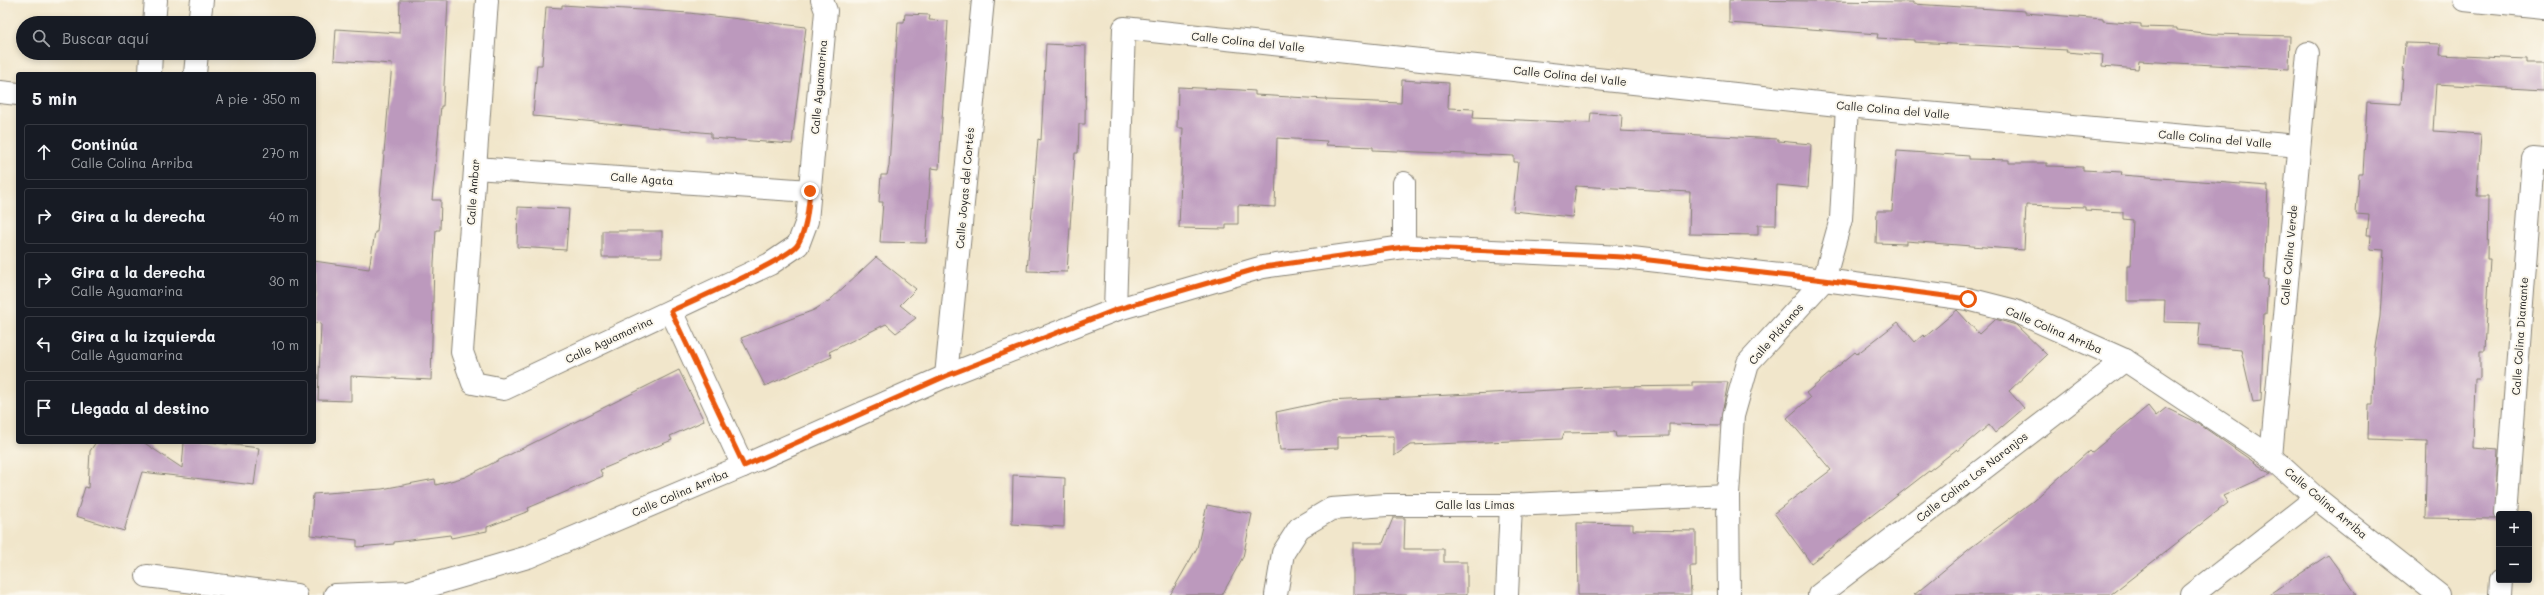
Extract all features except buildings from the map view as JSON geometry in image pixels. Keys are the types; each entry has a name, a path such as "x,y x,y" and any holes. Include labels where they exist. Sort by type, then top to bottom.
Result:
{"street":[{"path":"155,16 156,0"},
{"path":"201,16 202,0"},
{"name":"Calle Ambar","path":"472,383 462,352 487,0"},
{"name":"Calle Aguamarina","path":"472,383 504,389 770,264 798,246 807,221 810,191 826,11 822,0"},
{"name":"Calle Joyas del Cortés","path":"946,376 983,0"},
{"path":"2464,0 2544,8"},
{"name":"Calle Colina del Valle","path":"1115,310 1124,28 1847,106 2298,146"},
{"name":"Calle Colina Verde","path":"2271,456 2298,146 2308,53"},
{"path":"150,72 151,60"},
{"path":"195,72 196,60"},
{"path":"0,92 16,94"},
{"name":"Calle Plátanos","path":"1729,595 1728,495 1733,416 1748,363 1824,280 1841,219 1847,106"},
{"name":"Calle Colina Diamante","path":"2506,511 2539,159"},
{"name":"Calle Agata","path":"475,168 810,191"},
{"path":"1404,183 1404,247"},
{"name":"Calle Colina Arriba","path":"335,595 408,592 528,557 744,466 946,376 1115,310 1263,267 1404,247 1623,257 1824,280 1968,299 2015,311 2060,329 2125,360 2271,456 2316,498 2439,595"},
{"path":"671,311 744,466"},
{"name":"Calle Colina Los Naranjos","path":"1819,595 2125,360"},
{"name":"Calle las Limas","path":"1276,595 1283,553 1299,528 1331,509 1387,505 1511,505 1728,495"},
{"path":"2192,595 2316,498"},
{"path":"1506,595 1511,505"},
{"path":"147,576 296,595"},
{"path":"2500,595 2501,583"}],"route":[{"path":"810,191 807,221 798,246 770,264 671,311 744,466 946,376 1115,310 1263,267 1404,247 1623,257 1824,280 1968,299"}]}
